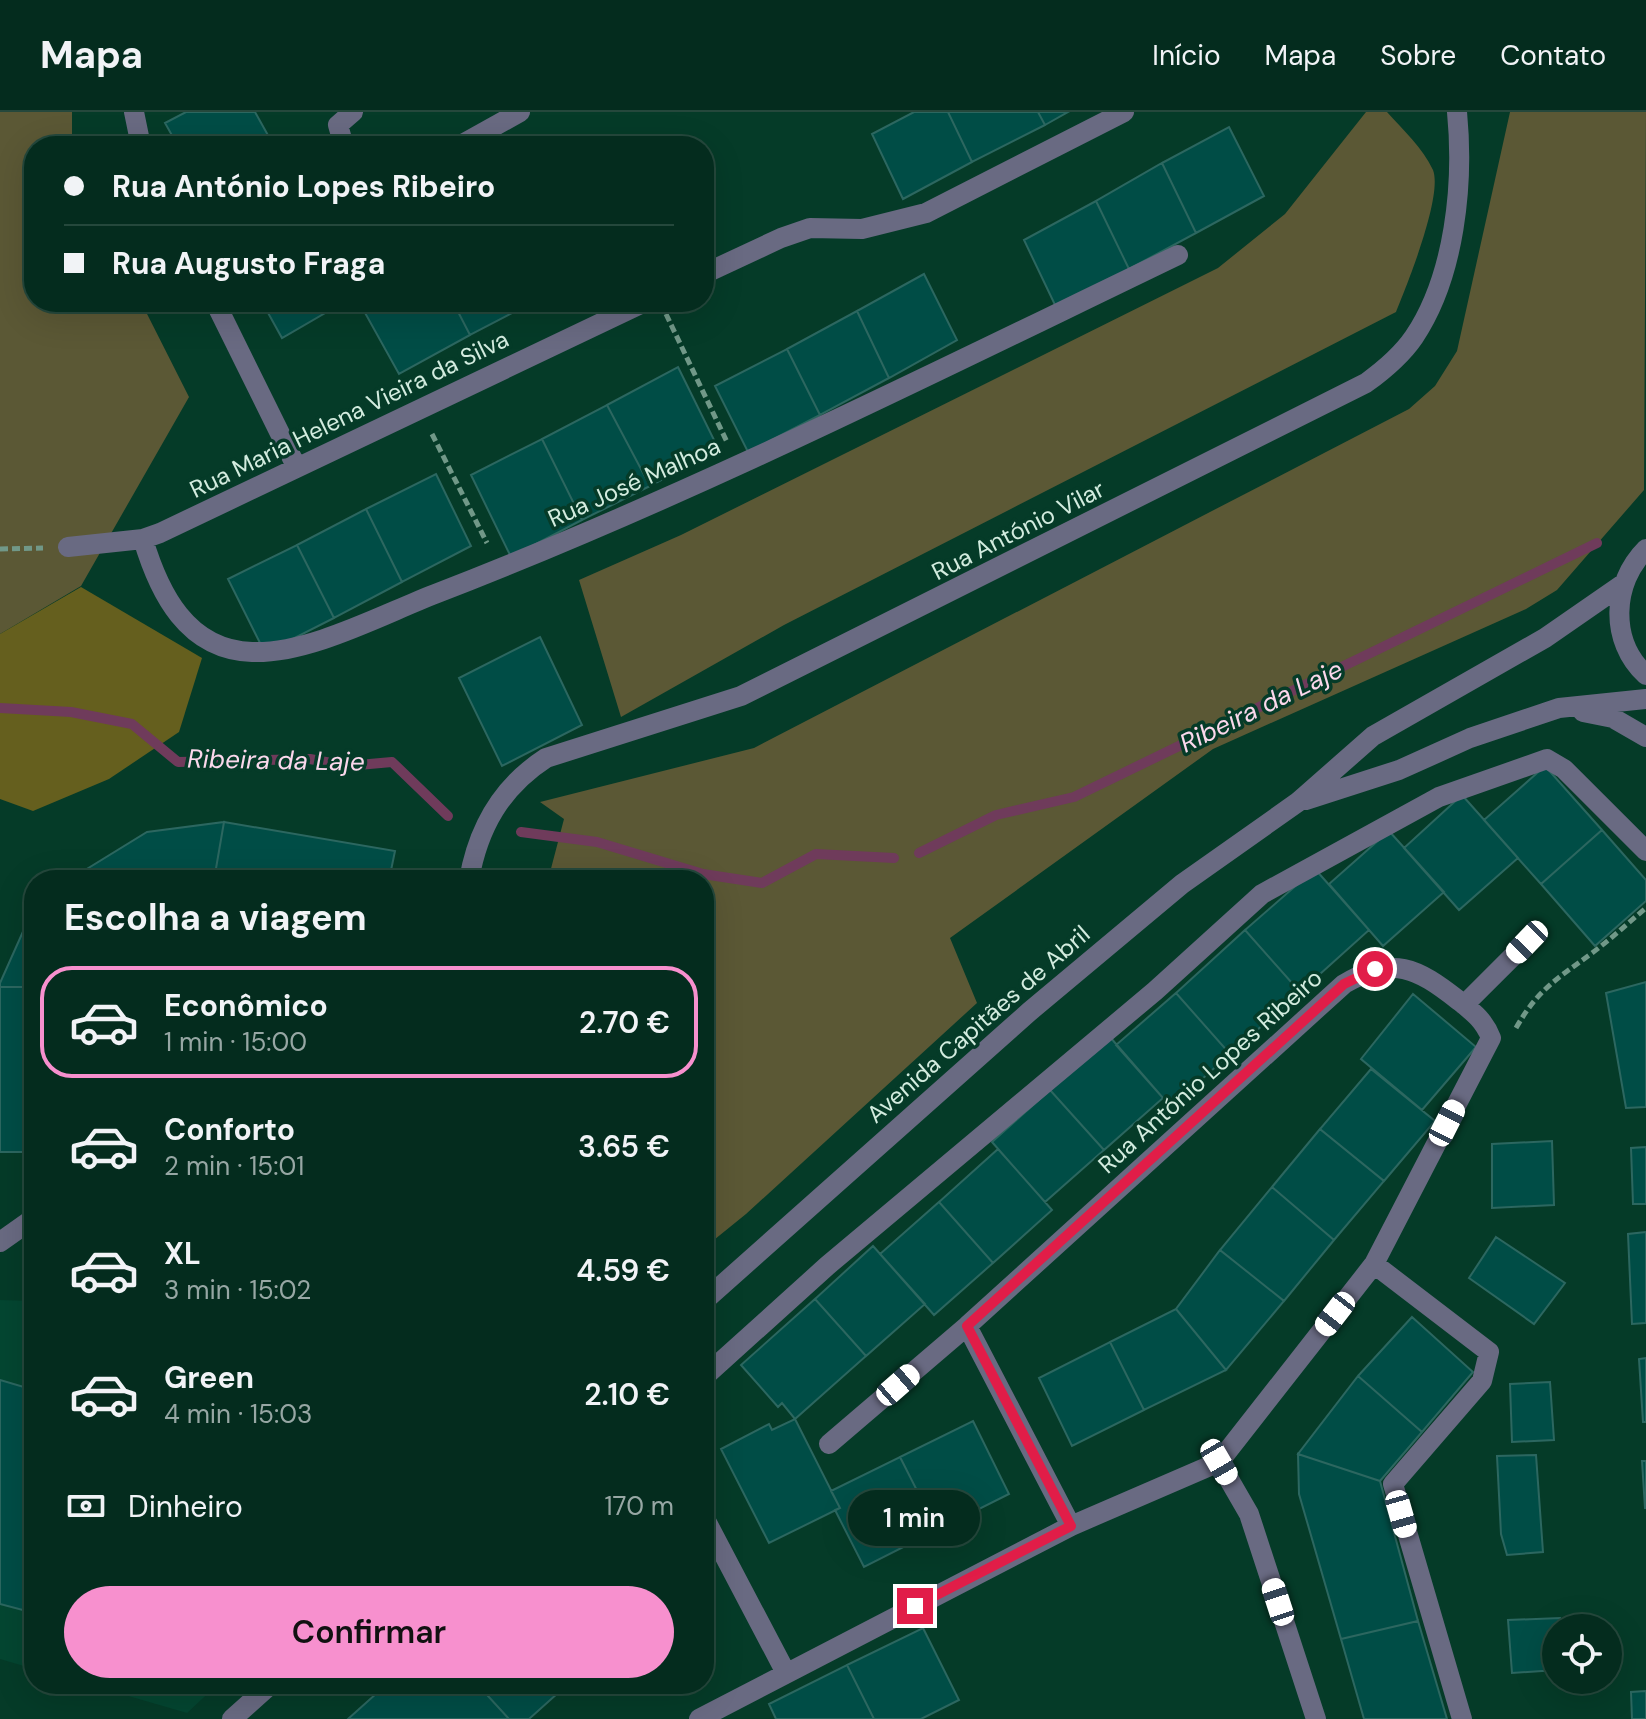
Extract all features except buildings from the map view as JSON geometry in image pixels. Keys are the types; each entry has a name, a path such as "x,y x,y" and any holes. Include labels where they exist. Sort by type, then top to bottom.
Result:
{"street":[{"path":"134,112 139,136"},
{"path":"341,136 338,125 353,112"},
{"path":"477,136 520,112"},
{"path":"714,270 810,228 862,229 926,213 1124,112"},
{"name":"Rua António Vilar","path":"471,870 474,850 492,812 523,773 546,758 741,696 1366,383 1391,364 1427,315 1438,285 1452,228 1459,177 1457,112"},
{"name":"Rua José Malhoa","path":"143,539 155,580 187,623 208,641 249,652 287,651 500,569 738,465 1178,255"},
{"path":"220,312 296,466"},
{"name":"Rua Maria Helena Vieira da Silva","path":"68,547 143,539 624,312"},
{"path":"1645,549 1623,584 1618,614 1624,643 1646,675"},
{"name":"Avenida Capitães de Abril","path":"714,1292 1110,942 1223,853 1298,802 1373,736 1545,638 1623,584"},
{"name":"Avenida Capitães de Abril","path":"1298,802 1399,770 1470,738 1559,708 1646,699"},
{"path":"1559,708 1613,718 1646,737"},
{"path":"714,1368 827,1266 1155,991 1262,894 1353,841 1439,797 1547,759 1564,769 1646,851"},
{"path":"1464,1005 1527,942"},
{"name":"Rua António Lopes Ribeiro","path":"829,1444 967,1326 1344,984 1375,969 1406,969 1428,977 1464,1005 1486,1025 1491,1038 1374,1264"},
{"path":"0,1242 24,1225"},
{"path":"699,1719 722,1714 786,1673 1071,1526 1219,1462 1374,1264 1489,1352 1482,1381 1393,1484 1462,1719"},
{"path":"967,1326 1071,1526"},
{"path":"1219,1462 1249,1514 1316,1719"},
{"path":"714,1536 786,1673"},
{"path":"232,1719 246,1694"}],"path":[{"path":"666,312 738,465"},
{"path":"418,409 500,569"},
{"path":"0,549 27,548"},
{"path":"1515,1029 1533,998 1556,976 1591,954 1646,908"}],"shaded area":[{"path":"0,112 72,112 72,136 24,136 24,312 146,312 189,397 81,586 0,634"},
{"path":"1366,112 1387,112 1429,162 1435,182 1429,219 1396,312 784,625 621,717 579,580 681,535 1218,268 1285,214"},
{"path":"1510,112 1646,112 1644,490 1557,590 1526,609 1213,749 950,938 977,1003 714,1240 714,870 551,870 564,819 540,802 754,748 1409,409 1435,386 1457,351"},
{"path":"81,587 202,658 179,732 109,779 33,811 0,799 0,634"},
{"path":"0,1300 24,1301 24,1666 0,1659"},
{"path":"121,1694 207,1694 187,1713"}],"waterway":[{"name":"Ribeira da Laje","path":"919,853 996,815 1074,797 1597,543"},
{"name":"Ribeira da Laje","path":"0,708 71,712 132,724 178,762 310,759 347,766 392,762 448,816"},
{"name":"Ribeira da Laje","path":"521,832 597,842 690,870"},
{"name":"Ribeira da Laje","path":"714,876 762,883 816,854 894,858"}],"route":[{"path":"915,1606 1071,1526 967,1326 1344,984 1375,969"}]}
